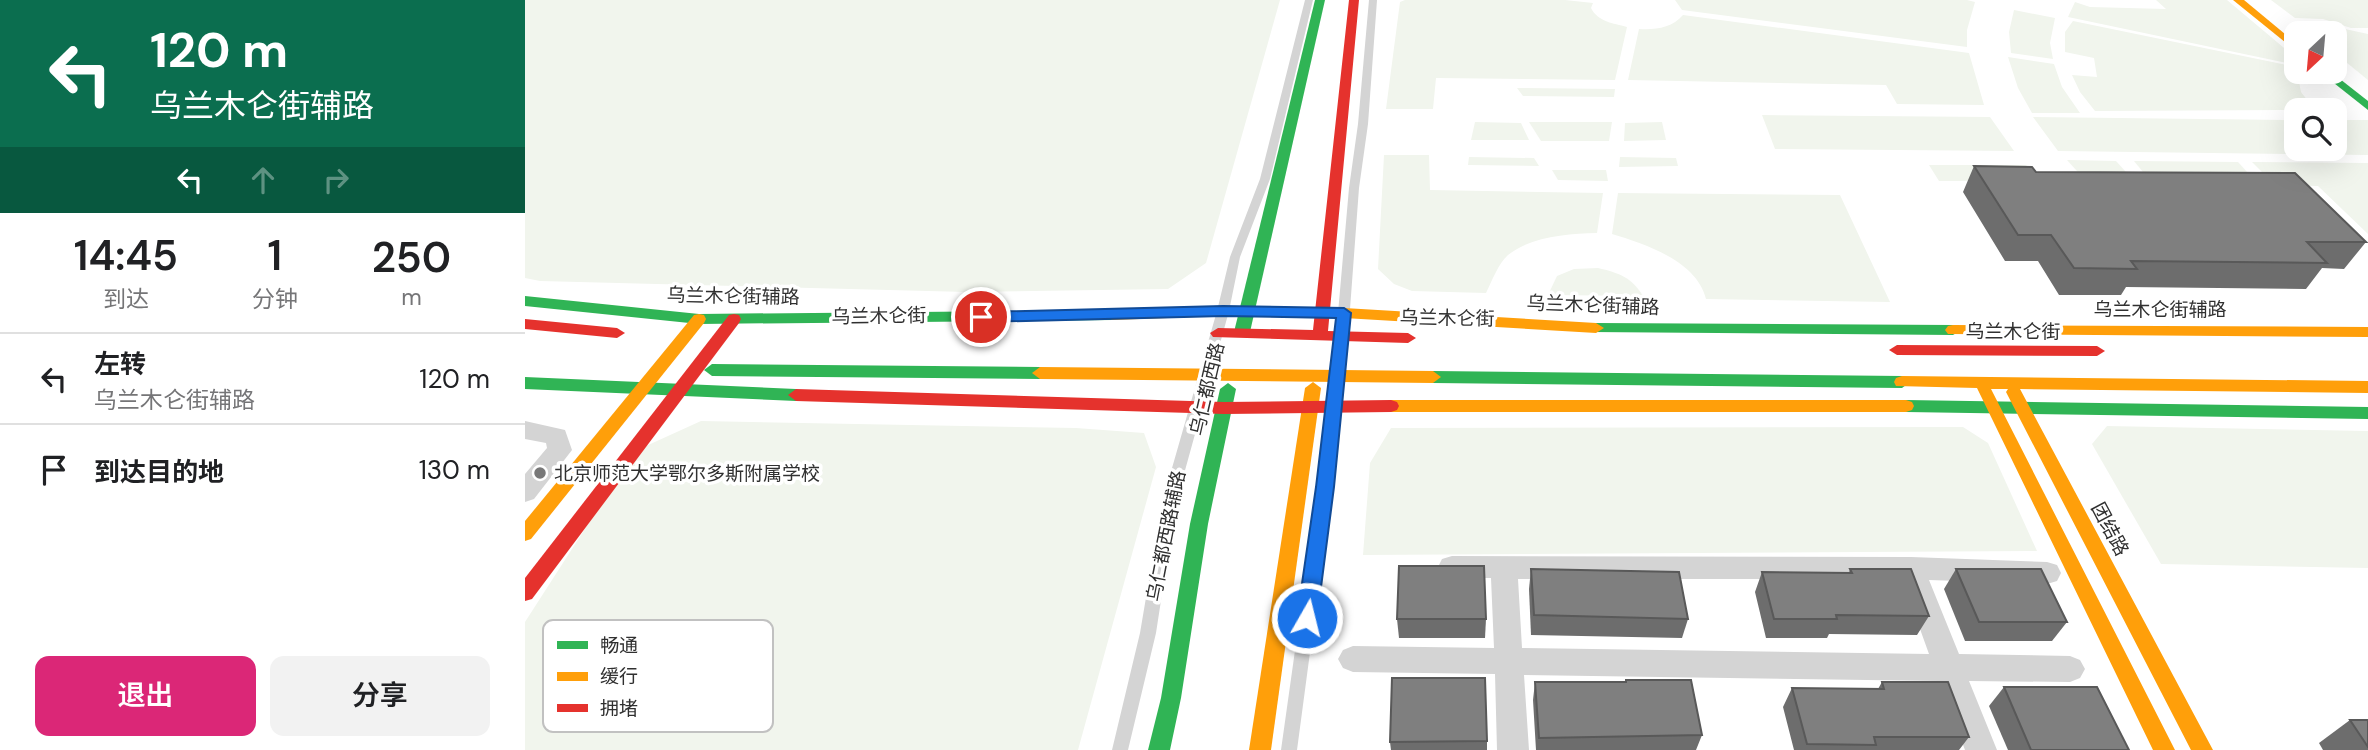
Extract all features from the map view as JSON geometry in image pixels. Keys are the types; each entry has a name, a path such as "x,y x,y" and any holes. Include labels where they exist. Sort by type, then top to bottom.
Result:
{"street":[{"name":"乌仁都西路","path":"1159,750 1171,698 1199,524 1231,374 1320,0"},
{"path":"1259,750 1317,356 1355,0"},
{"path":"2238,0 2284,38"},
{"path":"2263,0 2288,21"},
{"path":"2347,71 2368,89"},
{"path":"2340,84 2368,107"},
{"name":"乌兰木仑街辅路","path":"525,301 699,319 1119,316 1223,311 1344,313 1604,328 2368,332"},
{"path":"525,534 659,368 677,337 699,319"},
{"path":"525,593 698,370 726,338 734,319"},
{"path":"525,324 630,334"},
{"path":"1954,329 2164,750"},
{"name":"团结路","path":"1980,329 2202,750"},
{"name":"乌兰木仑街","path":"1209,333 1242,334 1317,356 1338,376 2368,387"},
{"name":"乌兰木仑街","path":"632,367 698,370 1231,374 1317,356 1342,336 1425,338"},
{"path":"677,337 726,338"},
{"path":"1536,341 1688,345"},
{"path":"2340,348 2368,348"},
{"name":"乌兰木仑街","path":"1882,350 2117,351"},
{"path":"525,383 642,390 1224,408 2022,406 2368,413"},
{"path":"525,430 556,436 560,450 525,492"},
{"path":"1424,567 1911,568 2047,573"},
{"path":"1504,567 1513,750"},
{"path":"1911,568 1981,750"},
{"path":"1353,659 2070,668"}],"lane":[{"name":"乌仁都西路辅路","path":"1119,750 1148,634 1168,503 1205,373 1209,333 1223,311 1235,257 1265,179 1309,0"},
{"path":"1289,750 1338,376 1373,0"}],"shaded area":[{"path":"525,0 1280,0 1206,263 1168,289 967,292 540,281 525,278"},
{"path":"1565,0 1593,3 1591,8 1598,16 1627,27 1615,80 1436,78 1433,109 1386,109 1400,2"},
{"path":"1675,0 1975,2 1967,30 1967,47 1682,10"},
{"path":"2156,0 2227,0 2284,48 2284,63 2068,17 2075,2 2090,7 2166,9"},
{"path":"2271,0 2368,0 2368,28 2347,27 2347,21 2295,18"},
{"path":"2014,10 2055,18 2050,43 2053,59 2011,53 2009,32"},
{"path":"1683,15 1969,53 1984,105 1897,104 1886,85 1628,80 1639,29 1663,27 1674,23"},
{"path":"2073,21 2284,65 2284,84 2299,84 2306,98 2284,98 2284,110 2095,111 2080,92 2072,75 2097,77 2094,58 2065,52 2065,32"},
{"path":"2347,29 2368,34 2368,80 2347,63"},
{"path":"2008,57 2054,64 2062,87 2080,113 2032,113 2018,88"},
{"path":"1517,88 1615,89 1614,97 1523,96"},
{"path":"1762,115 1990,117 2014,151 1775,149"},
{"path":"2033,117 2284,120 2284,154 2058,151"},
{"path":"2347,120 2368,120 2368,155 2347,155"},
{"path":"1475,122 1521,123 1529,140 1471,140"},
{"path":"1529,122 1612,122 1609,141 1541,141"},
{"path":"1662,122 1666,140 1624,141 1625,123"},
{"path":"1384,155 1429,155 1430,190 1603,193 1597,233 1550,237 1517,249 1501,263 1486,293 1412,291 1394,284 1378,269"},
{"path":"1469,157 1534,158 1539,166 1468,165"},
{"path":"1620,157 1676,158 1678,166 1619,167"},
{"path":"2067,160 2116,161 2135,182 2087,182"},
{"path":"2134,161 2238,162 2258,184 2152,183"},
{"path":"2252,162 2368,163 2368,234 2318,186 2275,185"},
{"path":"1929,165 2026,165 2040,181 1939,181"},
{"path":"1552,170 1606,170 1608,181 1558,180"},
{"path":"1618,193 1840,195 1890,302 1706,299 1701,286 1681,264 1654,249 1612,234"},
{"path":"1598,268 1624,277 1634,284 1643,296 1548,295 1557,276 1574,269"},
{"path":"701,421 1076,428 1144,433 1156,467 1078,750 525,750 525,622 635,451"},
{"path":"2107,426 2368,431 2368,568 2161,564 2092,444"},
{"path":"1963,427 1988,443 2037,551 1363,555 1370,463 1391,428"}],"building":[{"path":"1974,166 2032,167 2036,172 2295,173 2366,242 2307,242 2327,263 2131,261 2137,269 2074,268 2051,235 2018,235"},
{"path":"1399,566 1484,566 1486,619 1397,619"},
{"path":"1531,569 1679,572 1688,619 1534,615"},
{"path":"1850,569 1911,569 1929,616 1836,615 1837,619 1774,619 1762,572 1852,573"},
{"path":"1956,569 2041,569 2067,622 1979,622"},
{"path":"1392,678 1485,678 1487,741 1390,742"},
{"path":"1691,680 1702,735 1539,738 1535,682"},
{"path":"1882,682 1948,682 1969,737 1874,737 1876,745 1807,744 1792,688 1884,689"},
{"path":"2004,687 2097,687 2129,750 2031,750"},
{"path":"2350,720 2368,720 2368,747"}],"traffic: fast":[{"path":"1242,332 1320,0"},
{"path":"2340,84 2368,107"},
{"path":"525,301 699,319 1112,315"},
{"path":"1596,328 1953,330"},
{"path":"712,370 1040,373"},
{"path":"1433,377 1902,382"},
{"path":"525,383 796,395"},
{"path":"1159,750 1171,698 1199,524 1228,389"},
{"path":"1906,406 2368,413"}],"traffic: slow":[{"path":"2238,0 2284,38"},
{"path":"1112,315 1223,311 1344,313 1596,328"},
{"path":"525,534 699,319"},
{"path":"1953,330 2368,332"},
{"path":"1040,373 1433,377"},
{"path":"1902,382 2368,387"},
{"path":"1260,750 1313,388"},
{"path":"1984,390 2164,750"},
{"path":"2014,392 2202,750"},
{"path":"1391,406 1906,406"}],"traffic: jam":[{"path":"1320,333 1354,0"},
{"path":"525,593 734,319"},
{"path":"525,324 617,333"},
{"path":"1218,333 1408,338"},
{"path":"1897,350 2097,351"},
{"path":"796,395 1224,408 1391,406"}],"place":[{"name":"北京师范大学鄂尔多斯附属学校","path":"540,473"}],"route":[{"path":"981,317 1119,316 1223,311 1344,313 1307,618"}]}
